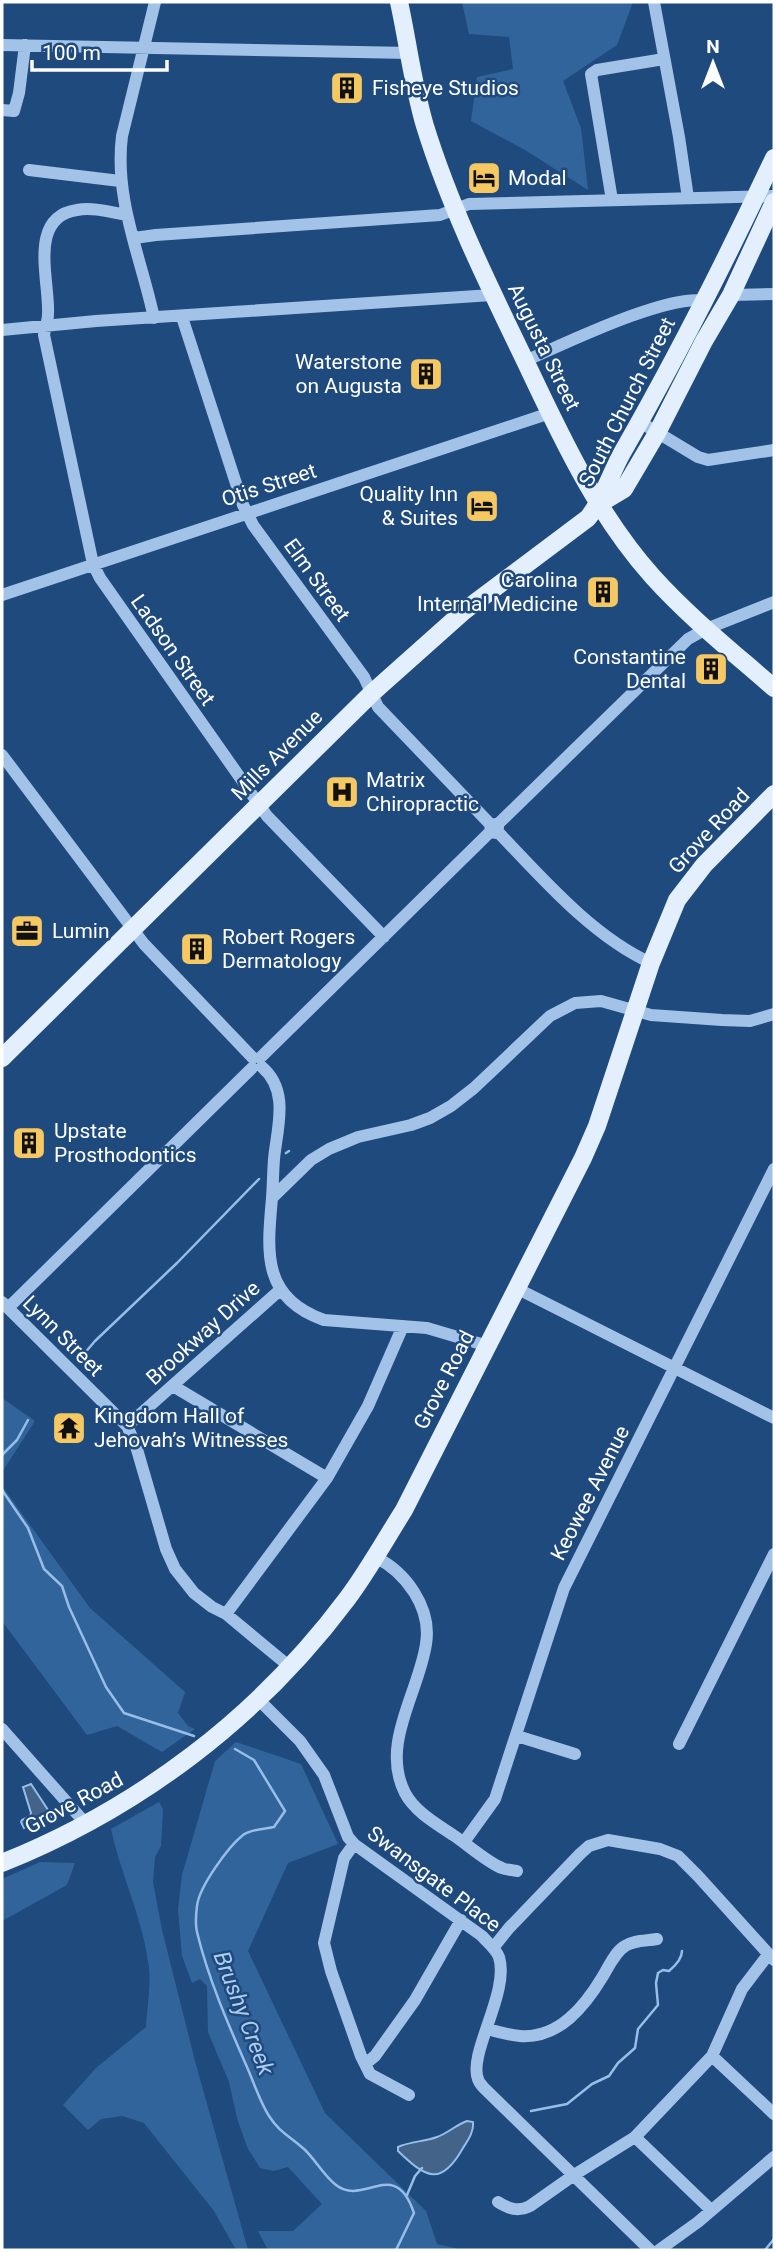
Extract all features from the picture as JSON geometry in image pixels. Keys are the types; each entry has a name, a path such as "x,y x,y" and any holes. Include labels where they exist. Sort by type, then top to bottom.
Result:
{"main road":[{"name":"Augusta Street","path":"400,2 424,124 455,208 492,295 550,413 599,504 653,577 706,629 774,688"},
{"name":"South Church Street","path":"599,504 606,483 765,197 774,158"},
{"name":"South Church Street","path":"599,504 624,489 657,433 731,295 774,202"},
{"name":"Mills Avenue","path":"2,1058 372,693 458,615 583,523 599,504"},
{"name":"Grove Road","path":"2,1863 87,1825 149,1788 196,1753 259,1700 347,1599 404,1510 583,1158 597,1126 651,964 677,900 704,865 774,794"}],"street":[{"path":"154,318 126,215 120,181 120,157 122,136 155,2"},
{"path":"654,2 688,198"},
{"path":"2,45 410,53"},
{"path":"2,110 14,111 25,45"},
{"path":"612,200 591,74 597,70 664,59"},
{"path":"29,170 120,181"},
{"path":"134,238 440,215 469,204 765,197"},
{"name":"Ladson Street","path":"126,215 77,210 61,216 49,230 45,246 48,315 44,335 93,564 142,640 267,816 384,937"},
{"path":"731,295 774,294"},
{"path":"2,330 492,295"},
{"path":"525,361 646,311 694,300 705,301"},
{"name":"Elm Street","path":"182,317 246,513 364,677 378,707 494,829 594,927 634,956 651,964"},
{"name":"Otis Street","path":"2,595 550,413"},
{"path":"640,422 698,457 708,460 774,450"},
{"path":"5,1305 257,1063 688,639 774,602"},
{"path":"2,755 155,957 274,1082 280,1106 269,1254 280,1290 295,1305 324,1320 439,1331 488,1346"},
{"path":"272,1198 311,1160 329,1149 358,1138 411,1125 451,1106 474,1088 550,1016 575,1003 591,1001 621,1005 652,1015 722,1020 750,1021 774,1014"},
{"name":"Keowee Avenue","path":"464,1842 495,1799 564,1588 774,1169"},
{"path":"518,1289 774,1418"},
{"name":"Brookway Drive","path":"127,1426 280,1290"},
{"name":"Lynn Street","path":"5,1305 127,1426"},
{"path":"226,1614 327,1478 368,1406 403,1326"},
{"path":"173,1386 327,1478"},
{"path":"127,1426 136,1446 162,1536 175,1569 194,1593 226,1614 290,1667"},
{"path":"678,1744 774,1554"},
{"path":"375,1557 404,1578 418,1598 425,1622 427,1642 397,1745 397,1770 406,1795 428,1818 501,1868 517,1871"},
{"name":"Swansgate Place","path":"259,1700 300,1741 324,1775 348,1837 354,1844 482,1936 498,1955 500,1973 488,2029 477,2061 478,2080 650,2250"},
{"path":"2,1729 87,1825"},
{"path":"517,1736 575,1754"},
{"path":"493,1948 580,1854 598,1842 608,1840 660,1849 678,1856 771,1958 741,1989 712,2056 635,2137 522,2210 498,2203"},
{"path":"354,1844 344,1858 324,1943 331,1971 369,2074 409,2095"},
{"path":"365,2064 375,2056 415,2000 461,1920"},
{"path":"488,2029 520,2036 537,2035 558,2026 575,2015 591,1996 622,1948 632,1942 657,1939"},
{"path":"712,2056 774,2115"},
{"path":"635,2137 711,2210"},
{"path":"659,2250 774,2157"}],"shaded area":[{"path":"462,2 633,2 617,45 563,81 581,128 588,190 525,150 471,121 477,77 513,69 509,37 469,34"},
{"path":"2,1398 35,1421 2,1472"},
{"path":"2,1486 90,1608 185,1692 178,1713 188,1726 195,1729 162,1752 117,1726 87,1735 2,1621"},
{"path":"236,1742 301,1764 338,1844 288,1863 248,1951 325,2113 426,2211 437,2244 463,2250 268,2250 258,2231 293,2231 322,2204 288,2167 273,2171 260,2168 247,2147 229,2082 208,2032 207,1986 200,1979 192,1983 182,1956 178,1909 182,1875 215,1761"},
{"path":"31,1784 52,1816 49,1820 24,1828 21,1822 31,1813 23,1787"},
{"path":"159,1802 163,1809 161,1846 155,1857 153,1882 162,1930 195,2061 248,2250 236,2250 214,2211 144,2123 122,2116 101,2119 88,2130 63,2105 96,2068 146,2027 150,1982 146,1949 111,1829"},
{"path":"40,1862 75,1863 67,1885 2,1921 2,1879"},
{"path":"467,2121 473,2122 470,2136 455,2160 440,2173 425,2172 398,2151 398,2147 437,2137"}],"waterway":[{"path":"78,1361 259,1179"},
{"path":"2,1455 17,1440 28,1420"},
{"name":"Brushy Creek","path":"2,1490 28,1528 44,1569 62,1586 106,1687 124,1713 194,1736"},
{"name":"Brushy Creek","path":"235,1749 254,1760 285,1811 274,1827 250,1831 243,1835 222,1858 203,1889 197,1906 196,1926 207,1966 260,2099 277,2126 304,2149 336,2185 357,2191 388,2185 398,2188 406,2196 414,2213 396,2250"},
{"path":"531,2111 567,2104 592,2084 609,2076 618,2063 635,2048 638,2029 658,2005 658,1973 669,1971 682,1951"},
{"path":"407,2195 415,2176 422,2168"},
{"path":"765,2250 774,2239"}],"place":[{"name":"Fisheye Studios","path":"347,88"},
{"name":"Modal","path":"484,178"},
{"name":"Waterstone on Augusta","path":"426,374"},
{"name":"Quality Inn & Suites","path":"482,506"},
{"name":"Carolina Internal Medicine","path":"603,592"},
{"name":"Constantine Dental","path":"711,669"},
{"name":"Matrix Chiropractic","path":"342,792"},
{"name":"Lumin","path":"27,931"},
{"name":"Robert Rogers Dermatology","path":"197,949"},
{"name":"Upstate Prosthodontics","path":"29,1143"},
{"name":"Kingdom Hall of Jehovah’s Witnesses","path":"69,1428"}]}
